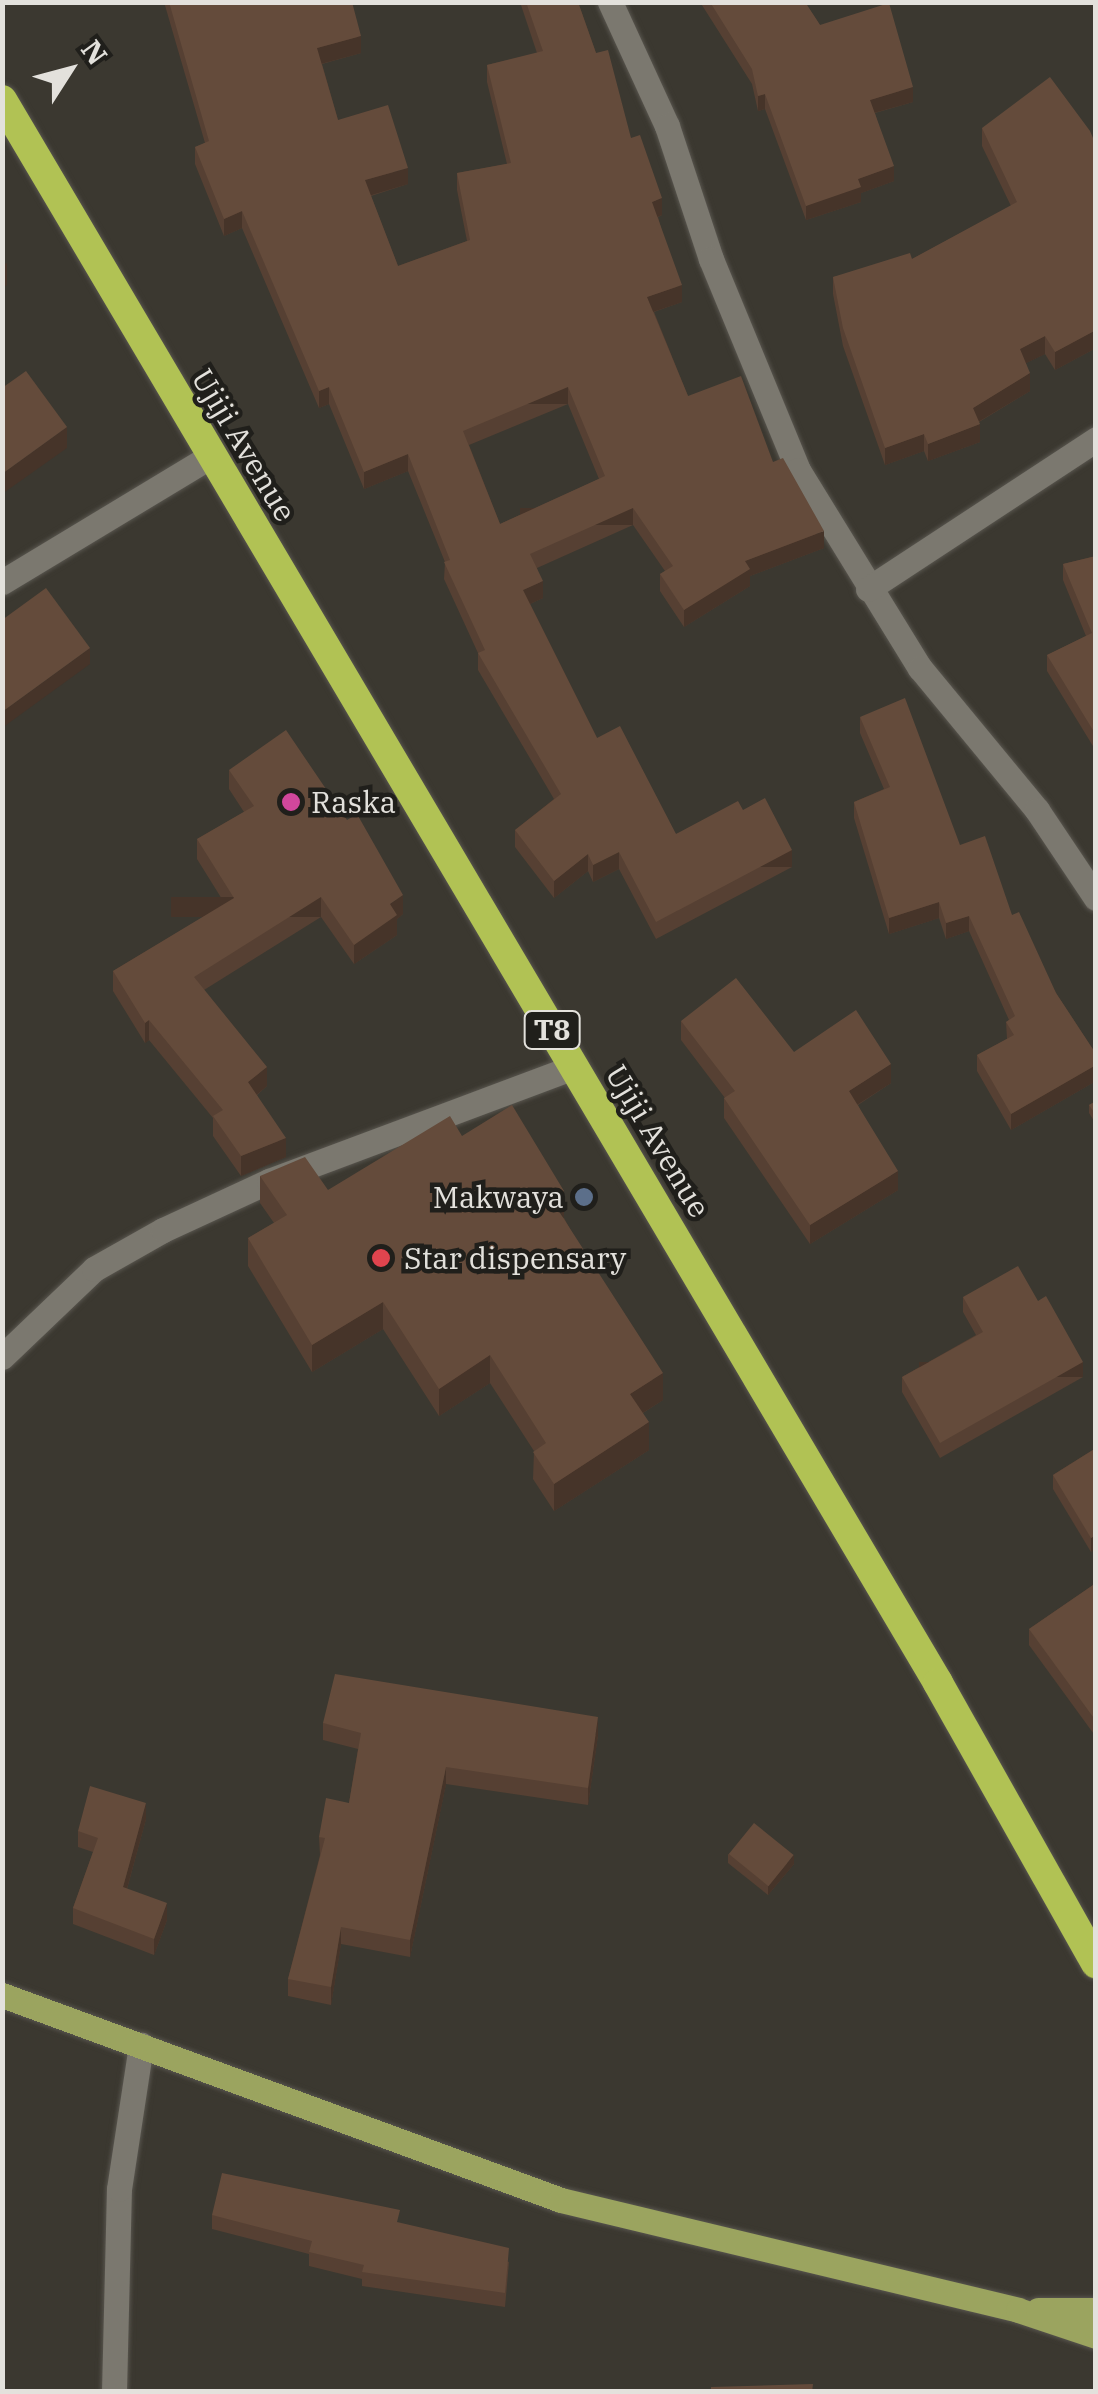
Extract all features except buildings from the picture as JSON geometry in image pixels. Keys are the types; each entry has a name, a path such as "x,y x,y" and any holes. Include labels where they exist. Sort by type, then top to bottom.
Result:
{"highway":[{"name":"Ujiji Avenue","path":"2,100 209,456 574,1066 1096,1963"}],"main road":[{"path":"2,1995 561,2200 1018,2310 1096,2336"},
{"path":"1018,2310 1096,2310"}],"street":[{"path":"610,2 667,126 712,260 798,470 868,590 920,668 1036,810 1096,898"},
{"path":"868,590 1096,439"},
{"path":"2,582 209,456"},
{"path":"2,1357 94,1269 163,1230 269,1181 574,1066"},
{"path":"114,2392 119,2188 141,2045"}],"place":[{"name":"Raska","path":"291,802"},
{"name":"Makwaya","path":"584,1197"},
{"name":"Star dispensary","path":"381,1258"}]}
